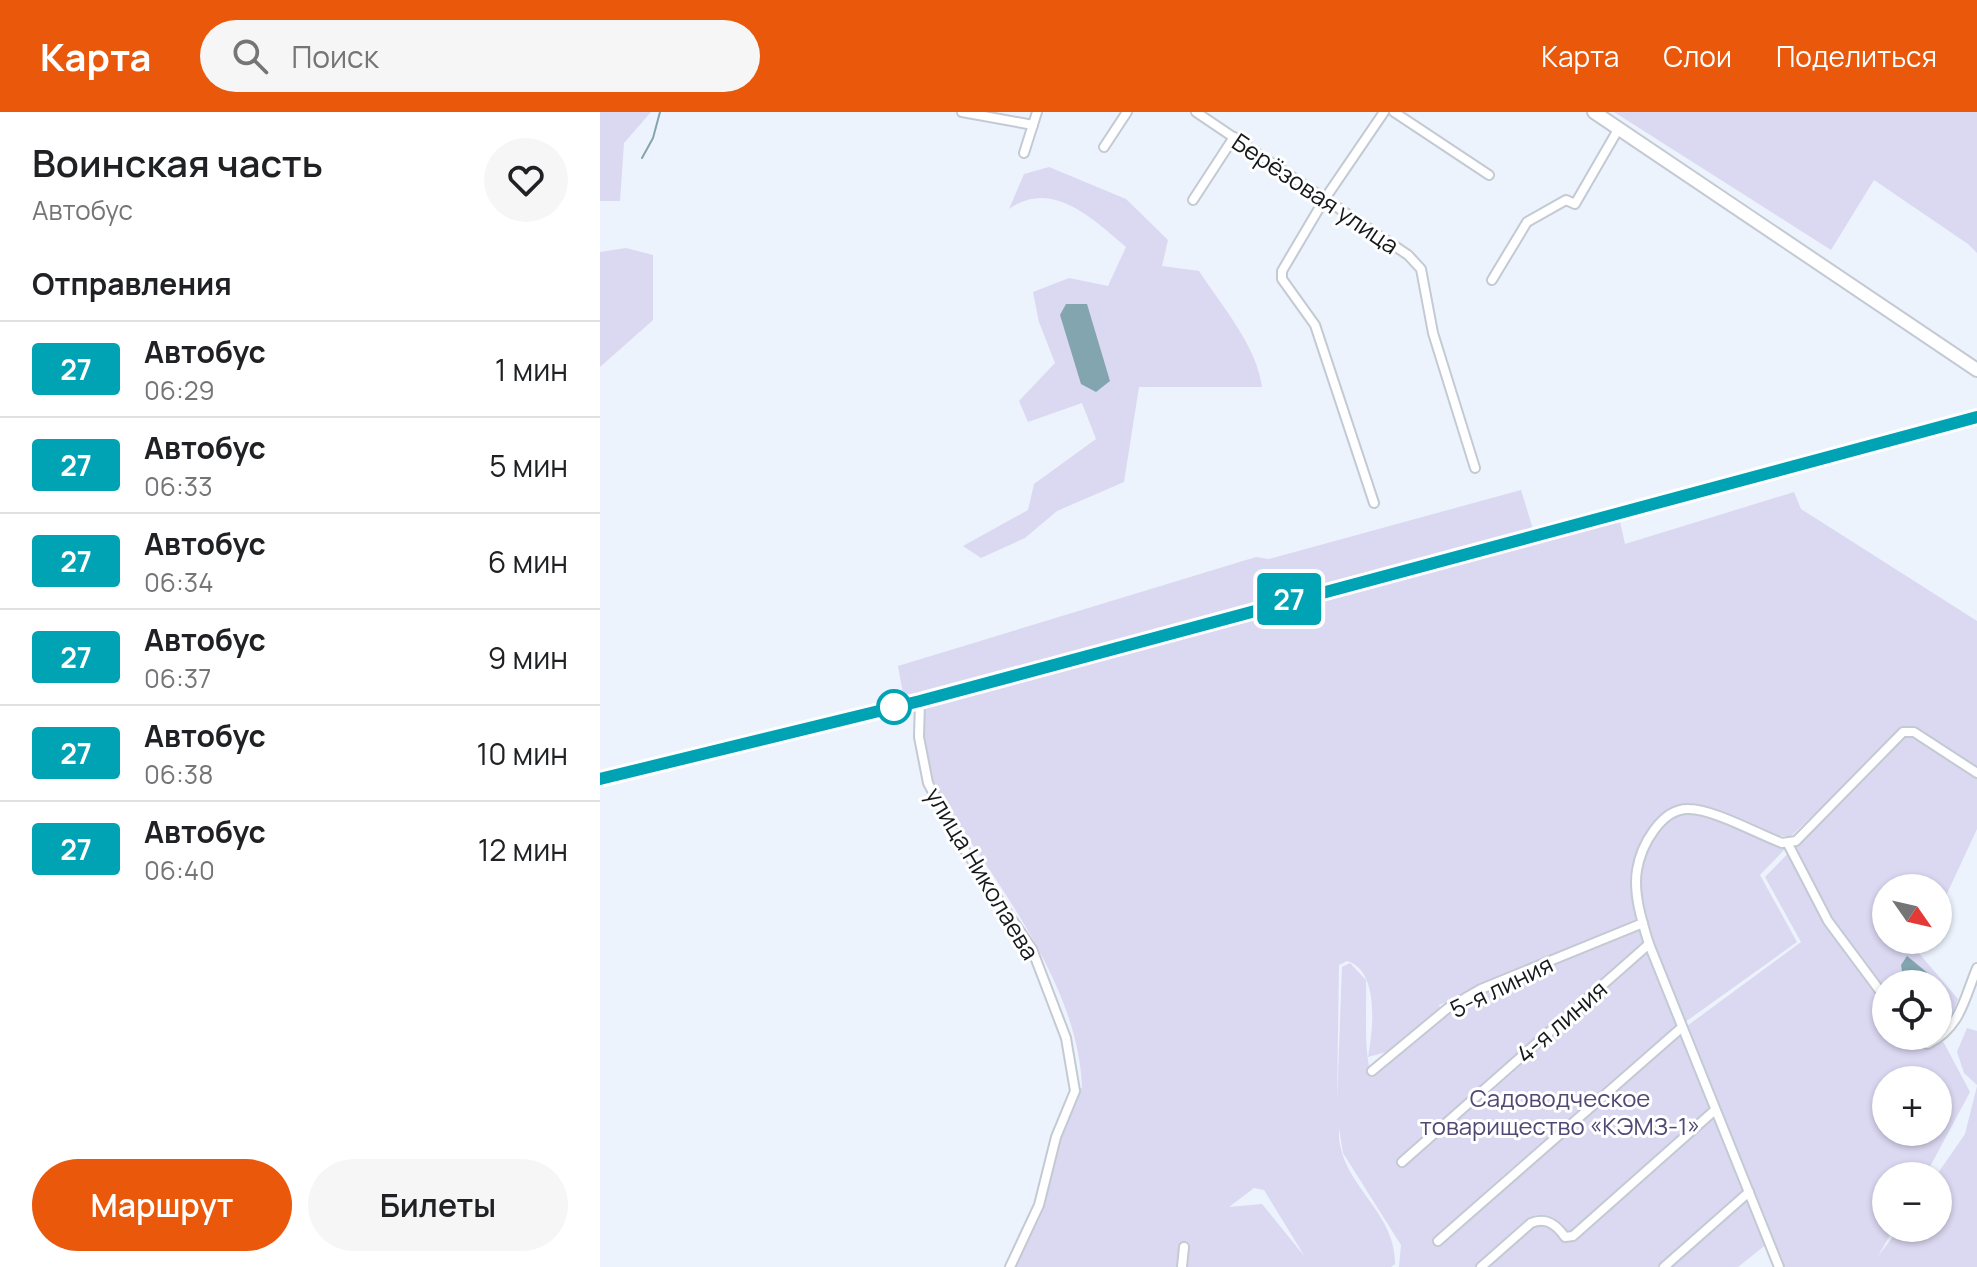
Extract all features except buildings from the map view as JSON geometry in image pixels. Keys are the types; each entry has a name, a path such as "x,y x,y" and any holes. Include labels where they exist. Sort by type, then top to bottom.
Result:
{"main road":[{"path":"1594,112 1977,370"},
{"path":"600,779 920,701 1977,417"}],"street":[{"path":"962,112 1033,125"},
{"path":"1024,153 1037,112"},
{"path":"1104,147 1127,112"},
{"name":"Берёзовая улица","path":"1196,112 1408,255 1421,269 1433,333 1475,468"},
{"path":"1374,503 1315,325 1282,279 1282,271 1324,200 1384,112"},
{"path":"1394,112 1489,175"},
{"path":"1492,280 1527,222 1566,200 1575,204 1619,128"},
{"path":"1193,200 1234,137"},
{"name":"улица Николаева","path":"920,701 919,737 928,783 956,837 1032,949 1066,1038 1075,1091 1056,1137 1039,1205 1010,1267"},
{"path":"1779,1267 1680,1029 1649,944 1643,923 1637,869 1659,822 1665,815 1688,808 1788,844 1796,841 1903,732 1914,732 1977,773"},
{"path":"1788,844 1828,921 1872,980"},
{"name":"5-я линия","path":"1372,1071 1448,1008 1481,989 1643,923"},
{"name":"4-я линия","path":"1402,1162 1649,944"},
{"path":"1952,1025 1960,1014 1977,968"},
{"path":"1438,1241 1680,1029"},
{"path":"1481,1267 1531,1223 1540,1219 1552,1223 1565,1237 1573,1236 1715,1110"},
{"path":"1664,1267 1749,1192"},
{"path":"1182,1267 1184,1247"}],"green space":[{"path":"600,112 651,112 624,143 620,201 600,201"},
{"path":"1614,112 1977,112 1977,253 1874,180 1831,250"},
{"path":"1049,167 1126,199 1168,240 1162,266 1199,271 1246,341 1262,387 1139,387 1124,482 1057,511 1025,538 981,558 963,546 1028,510 1034,484 1096,439 1082,403 1028,422 1019,401 1055,363 1039,322 1033,292 1069,278 1108,286 1126,247 1086,214 1056,200 1041,198 1025,201 1009,209 1024,174"},
{"path":"626,248 653,255 653,320 600,367 600,252"},
{"name":"Садоводческое товарищество «КЭМЗ-1»","path":"1521,490 1536,539 1619,517 1625,544 1794,492 1801,509 1977,621 1977,771 1908,726 1791,836 1779,836 1686,806 1669,810 1655,823 1632,873 1640,921 1439,1005 1441,1010 1398,1049 1368,1057 1372,1003 1365,976 1358,967 1347,961 1339,965 1337,1102 1342,967 1350,963 1366,980 1366,1043 1367,1056 1372,1075 1450,1009 1478,993 1641,926 1768,1243 1738,1267 1399,1267 1401,1245 1343,1153 1356,1181 1386,1227 1393,1245 1395,1264 1391,1267 1007,1267 1039,1195 1051,1144 1070,1090 1082,1088 1077,1048 1065,1008 1027,929 932,784 923,758 925,694 904,699 898,666 1256,557 1269,559","holes":["1254,1188 1264,1190 1305,1257 1262,1204 1229,1207"]},
{"path":"1905,734 1914,735 1977,777 1977,829 1952,883 1952,874 1872,874 1872,954 1920,954 1933,970 1872,970 1872,1050 1948,1050 1970,1092 1952,1126 1952,1066 1872,1066 1872,1146 1941,1146 1932,1162 1872,1162 1872,1242 1886,1242 1878,1256 1889,1242 1952,1242 1952,1162 1946,1162 1965,1134 1977,1086 1977,1267 1781,1267 1683,1029 1801,942 1765,877"},
{"path":"1693,810 1786,848 1760,875 1797,942 1681,1025 1644,924 1639,882 1643,859 1666,816"},
{"path":"1952,992 1958,999 1952,1014"},
{"path":"1967,1028 1977,1031 1977,1085 1964,1073 1957,1052"}],"water":[{"path":"1066,304 1087,304 1110,381 1096,392 1081,384 1060,315"},
{"path":"1907,956 1924,970 1902,970 1901,965"}],"waterway":[{"path":"642,158 653,138 660,112"}],"bus line":[{"name":"27","path":"600,779 920,701 1315,592 1977,417"}]}
